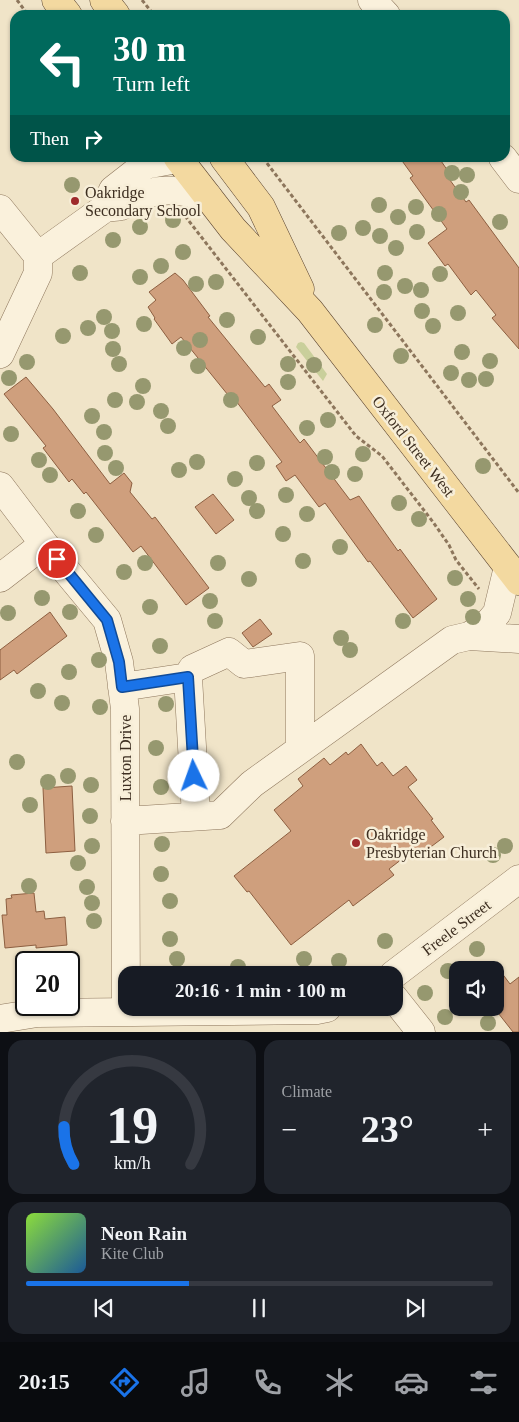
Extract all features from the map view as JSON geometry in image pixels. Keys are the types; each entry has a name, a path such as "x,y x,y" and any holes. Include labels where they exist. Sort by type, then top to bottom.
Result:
{"main road":[{"path":"56,0 64,10"},
{"path":"104,0 112,10"},
{"name":"Oxford Street West","path":"182,162 233,229 310,311 514,574"},
{"name":"Oxford Street West","path":"227,162 261,207 310,311"}],"street":[{"path":"372,0 381,10"},
{"path":"105,208 113,190 145,166 162,162"},
{"path":"506,162 519,179"},
{"path":"38,256 105,208 122,205 152,192 182,191 208,197"},
{"path":"0,209 38,256 38,273 0,354"},
{"name":"Luxton Drive","path":"0,486 44,544 107,620 119,662 125,709 126,966"},
{"path":"0,578 44,544"},
{"path":"125,821 220,815 252,784 452,640 469,636 486,626 497,613 514,574"},
{"path":"469,636 519,640"},
{"path":"196,816 188,677 192,669 229,652 244,664 300,656 300,749"},
{"path":"122,687 188,677"},
{"name":"Freele Street","path":"403,967 519,879"},
{"path":"403,1009 421,1032"},
{"path":"0,1020 36,1013 118,1011"}],"path":[{"path":"16,0 24,10"},
{"path":"142,0 150,10"},
{"path":"266,162 519,493"},
{"path":"179,209 356,436 382,456 449,545 456,560 497,613"}],"green space":[{"path":"301,342 304,343 327,374 323,381 296,347"}],"building":[{"path":"403,162 442,162 450,174 447,176 466,202 469,200 519,268 519,349 492,318 496,315 476,290 471,295 448,264 445,266 428,243 447,229 410,178 413,176"},
{"path":"175,273 183,280 210,316 208,317 265,387 269,384 281,400 272,406 300,443 304,439 350,500 359,496 398,551 400,549 437,599 413,618 370,561 368,562 325,503 319,507 295,475 286,481 276,466 282,462 230,393 228,395 181,337 172,344 154,319 148,307 156,300 149,292"},
{"path":"26,377 110,484 124,473 132,483 130,492 152,519 155,517 209,588 186,605 141,546 133,552 86,492 84,494 72,479 69,482 43,448 46,446 4,394"},
{"path":"213,494 234,520 216,534 195,507"},
{"path":"50,612 67,636 17,674 14,670 0,680 0,650"},
{"path":"260,619 272,634 253,647 242,633"},
{"name":"Oakridge Presbyterian Church","path":"361,744 377,766 382,762 393,776 406,766 417,780 408,787 433,819 431,820 444,837 420,855 415,849 389,869 394,875 353,906 349,900 291,945 249,891 247,892 234,876 291,831 274,810 303,786 298,779 324,758 330,765 346,752 348,755"},
{"path":"72,786 75,851 46,853 43,788"},
{"path":"34,893 36,912 44,911 45,919 65,917 67,945 5,948 2,915 7,915 6,899 12,898 11,895"},
{"path":"504,976 510,984 519,977 519,1032 513,1032 500,1016 504,1016"}],"place":[{"name":"Oakridge Secondary School","path":"75,201"},
{"name":"Oakridge Presbyterian Church","path":"356,843"}],"route":[{"path":"57,559 107,620 119,662 122,687 188,677 194,776"}]}
